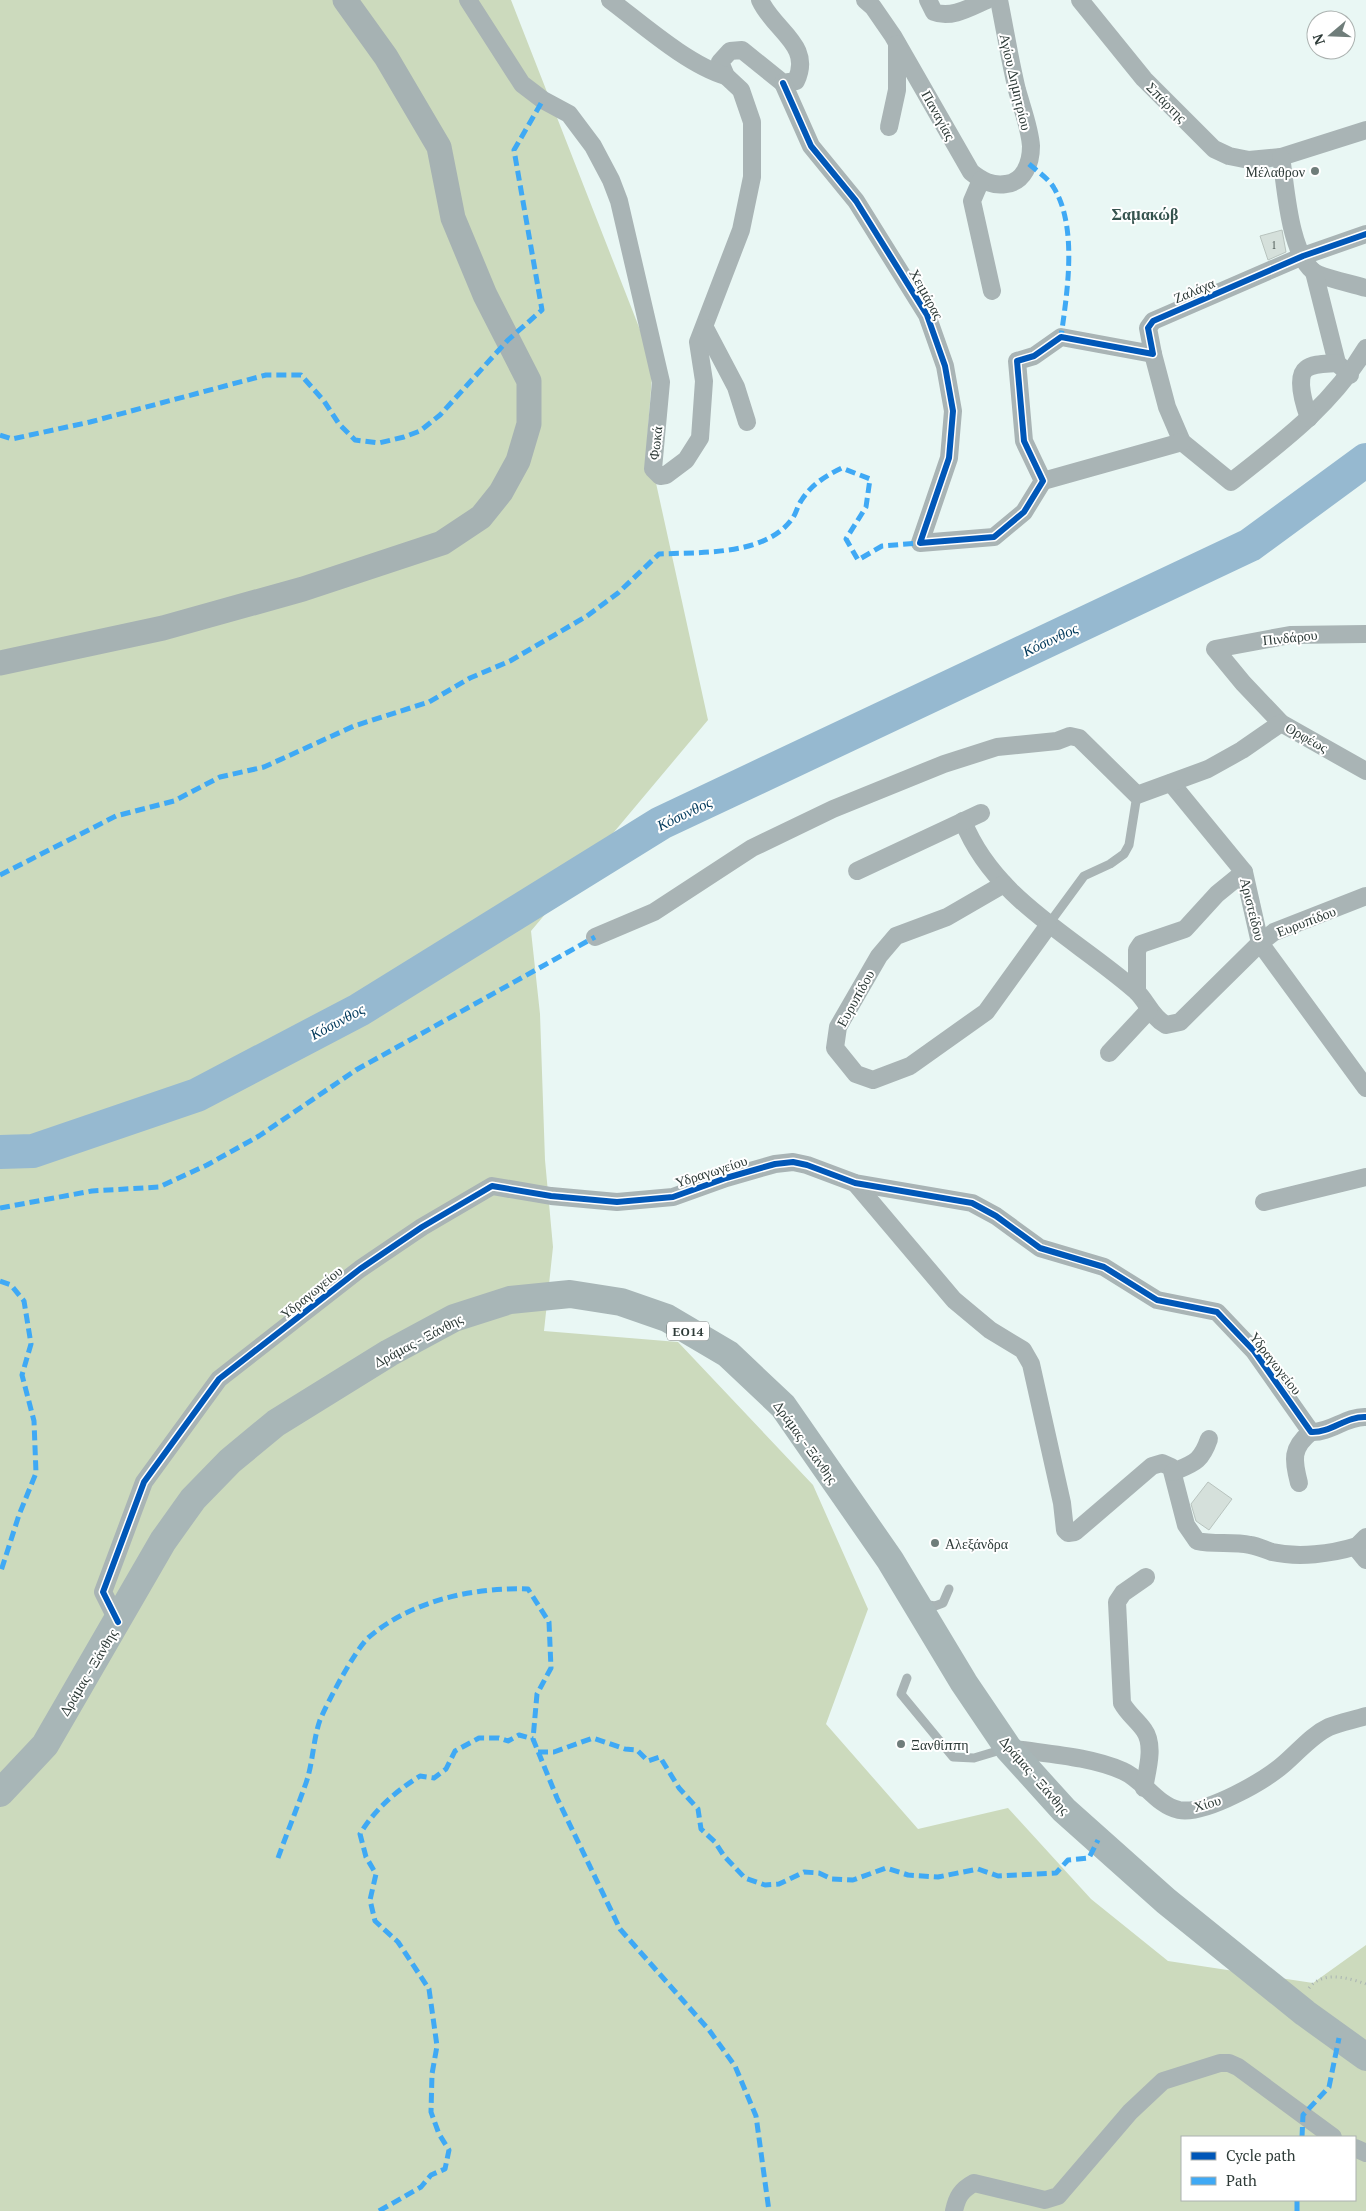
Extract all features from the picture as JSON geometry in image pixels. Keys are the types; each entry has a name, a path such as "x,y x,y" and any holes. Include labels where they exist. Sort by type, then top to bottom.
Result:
{"main road":[{"name":"Δράμας - Ξάνθης","path":"0,1794 45,1745 118,1622 163,1541 192,1499 230,1461 276,1423 389,1353 454,1318 510,1300 570,1294 621,1302 666,1318 728,1354 783,1406 890,1560 964,1683 1008,1748 1064,1810 1166,1901 1295,2006 1366,2057"}],"street":[{"path":"0,663 163,628 303,589 442,543 482,517 501,492 518,461 529,424 529,381 485,295 453,218 439,147 386,58 345,0"},
{"name":"Φωκά","path":"468,0 522,84 543,100 569,114 593,146 611,180 619,201 661,382 653,469 660,476 666,476 686,460 700,438 704,381 698,342 705,328 741,230 752,177 752,122 741,90 726,76"},
{"path":"610,0 677,50 714,73 726,76"},
{"path":"726,76 720,62 725,54 730,51 742,50 783,83 796,81 801,71 802,60 798,48 766,14 760,0"},
{"name":"Παναγίας","path":"865,0 873,7 918,77 971,172 981,180"},
{"path":"928,0 934,12 942,15 958,12 987,0"},
{"name":"Αγίου Δημητρίου","path":"981,180 995,185 1009,184 1021,178 1029,164 1031,146 1011,64 999,0"},
{"name":"Σπάρτης","path":"1080,0 1144,79 1214,148 1229,156 1249,160 1281,157 1366,130"},
{"path":"889,127 897,90 897,44"},
{"name":"Χειμάρας","path":"783,83 811,146 856,201 928,315 945,366 953,411 949,458 920,543 994,538 1024,512 1043,481"},
{"path":"1281,157 1293,233 1302,256 1314,272 1344,369"},
{"path":"981,180 972,200 992,291"},
{"name":"Ζαλάχα","path":"1182,442 1167,406 1153,354 1148,328 1153,321 1302,256 1366,234"},
{"path":"1314,272 1366,288"},
{"path":"705,328 736,387 747,422"},
{"path":"1153,354 1061,337 1034,356 1021,358 1017,361 1024,441 1043,481 1182,442 1231,482 1309,418 1344,369 1366,348"},
{"path":"1309,418 1302,394 1302,374 1305,369 1311,366 1344,369"},
{"name":"Πινδάρου","path":"1215,649 1290,635 1366,634"},
{"name":"Ορφέως","path":"1215,649 1243,683 1282,723 1366,771"},
{"path":"595,937 654,912 752,848 824,814 944,764 997,747 1057,741 1070,736 1078,738 1137,795 1208,769 1242,750 1282,723"},
{"name":"Αριστείδου","path":"1170,783 1244,872 1260,943 1366,1088"},
{"path":"857,871 981,813"},
{"path":"963,821 980,852 1004,884"},
{"path":"1137,992 1137,950 1141,944 1185,929 1217,894 1244,872"},
{"name":"Ευρυπίδου","path":"1048,926 986,1012 910,1066 873,1080 856,1074 835,1048 838,1027 879,956 896,936 947,917 1004,884 1048,926 1137,992 1149,1010 1166,1025 1180,1022 1260,943 1274,932 1366,896"},
{"path":"1109,1053 1149,1010"},
{"name":"Υδραγωγείου","path":"118,1622 103,1592 144,1482 219,1379 360,1268 422,1227 492,1186 552,1196 617,1202 673,1197 734,1175 775,1164 793,1162 806,1165 855,1184 972,1203 996,1216 1040,1248 1104,1267 1157,1300 1216,1312 1254,1351 1311,1432"},
{"path":"1264,1202 1366,1177"},
{"path":"855,1184 954,1300 990,1330 1023,1350 1031,1364 1062,1503 1065,1530 1072,1534 1075,1532 1152,1466 1162,1463 1171,1467 1186,1525 1196,1541 1250,1544 1272,1552 1294,1555 1363,1548"},
{"path":"1299,1483 1294,1466 1296,1450 1301,1440 1311,1432 1318,1433 1355,1416 1366,1417"},
{"path":"1173,1472 1195,1462 1203,1456 1209,1439"},
{"path":"1144,1788 1149,1745 1145,1731 1127,1712 1122,1703 1117,1602 1123,1593 1146,1577"},
{"name":"Χίου","path":"1008,1748 1105,1764 1126,1772 1160,1801 1180,1810 1204,1807 1254,1786 1285,1763 1306,1742 1330,1726 1366,1716"},
{"path":"954,2211 956,2200 963,2189 974,2183 1038,2199 1045,2200 1058,2196 1130,2112 1163,2081 1220,2063 1230,2063 1238,2067 1332,2136"}],"lane":[{"path":"1048,926 1084,876 1110,864 1124,854 1129,845 1137,795"},
{"path":"918,1606 924,1603 935,1606 943,1603 949,1589"},
{"path":"907,1678 901,1694 953,1757 974,1758 1008,1748"}],"path":[{"path":"1295,2006 1313,1983 1340,1975 1366,1984"}],"green space":[{"path":"0,0 511,0 653,363 647,442 708,720 531,931 540,1014 545,1160 553,1247 544,1331 678,1342 813,1485 868,1609 826,1724 918,1829 1008,1808 1091,1899 1168,1961 1313,1983 1366,1945 1366,2211 0,2211"}],"building":[{"path":"1282,230 1286,252 1268,260 1260,236"},
{"path":"1208,1482 1232,1499 1209,1530 1196,1521 1191,1504"}],"waterway":[{"name":"Κόσυνθος","path":"0,1152 33,1151 197,1095 359,1010 661,823 1250,545 1366,460"}],"marked path":[{"path":"0,435 12,439 90,422 266,375 301,375 324,401 339,424 355,440 379,443 420,431 440,415 508,340 542,310 514,150 543,100"},
{"path":"1029,164 1046,178 1054,188 1066,222 1069,261 1061,337"},
{"path":"0,875 116,816 174,801 220,777 264,767 354,726 429,702 470,678 510,661 587,616 618,593 659,554 731,550 766,540 780,531 792,519 801,501 814,486 842,468 870,479 866,507 846,539 858,560 882,546 920,543"},
{"path":"0,1208 92,1191 159,1187 207,1165 259,1136 356,1070 595,937"},
{"path":"0,1281 11,1285 24,1301 31,1344 22,1375 34,1421 36,1473 19,1515 0,1574"},
{"path":"278,1858 303,1792 320,1720 362,1644 385,1625 403,1614 443,1599 486,1591 528,1589 549,1622 551,1668 537,1694 533,1739 557,1798 620,1929 709,2030 735,2066 756,2116 769,2211"},
{"path":"379,2211 421,2187 431,2175 445,2169 449,2150 439,2134 431,2112 432,2074 437,2046 429,1989 398,1942 375,1921 370,1900 376,1874 366,1857 360,1834 379,1809 403,1788 420,1776 434,1778 446,1769 455,1751 479,1738 499,1738 508,1741 519,1735 533,1739"},
{"path":"538,1752 554,1752 593,1738 625,1749 637,1750 648,1761 660,1757 679,1788 698,1809 701,1829 715,1842 724,1856 745,1878 765,1885 779,1884 804,1872 819,1873 832,1879 853,1880 886,1868 908,1875 938,1877 978,1869 998,1876 1056,1873 1068,1860 1089,1858 1098,1840"},
{"path":"1302,2136 1303,2115 1329,2087 1339,2038"},
{"path":"1297,2201 1297,2211"}],"cycle path":[{"path":"783,83 811,146 856,201 927,315 945,366 953,411 949,458 920,543 994,537 1024,512 1043,481 1024,441 1017,361 1034,356 1061,337 1153,354 1148,328 1153,321 1303,256 1366,234"},
{"path":"118,1622 103,1592 144,1482 219,1379 360,1269 422,1227 492,1186 551,1196 617,1202 673,1197 726,1178 775,1164 793,1162 807,1165 855,1183 972,1203 996,1216 1040,1248 1104,1267 1157,1300 1217,1312 1254,1351 1311,1432 1318,1432 1352,1419 1366,1417"}],"place":[{"name":"Μέλαθρον","path":"1315,171"},
{"name":"Αλεξάνδρα","path":"935,1543"},
{"name":"Ξανθίππη","path":"901,1744"}],"district":[{"name":"Σαμακώβ","path":"1145,214"}]}
